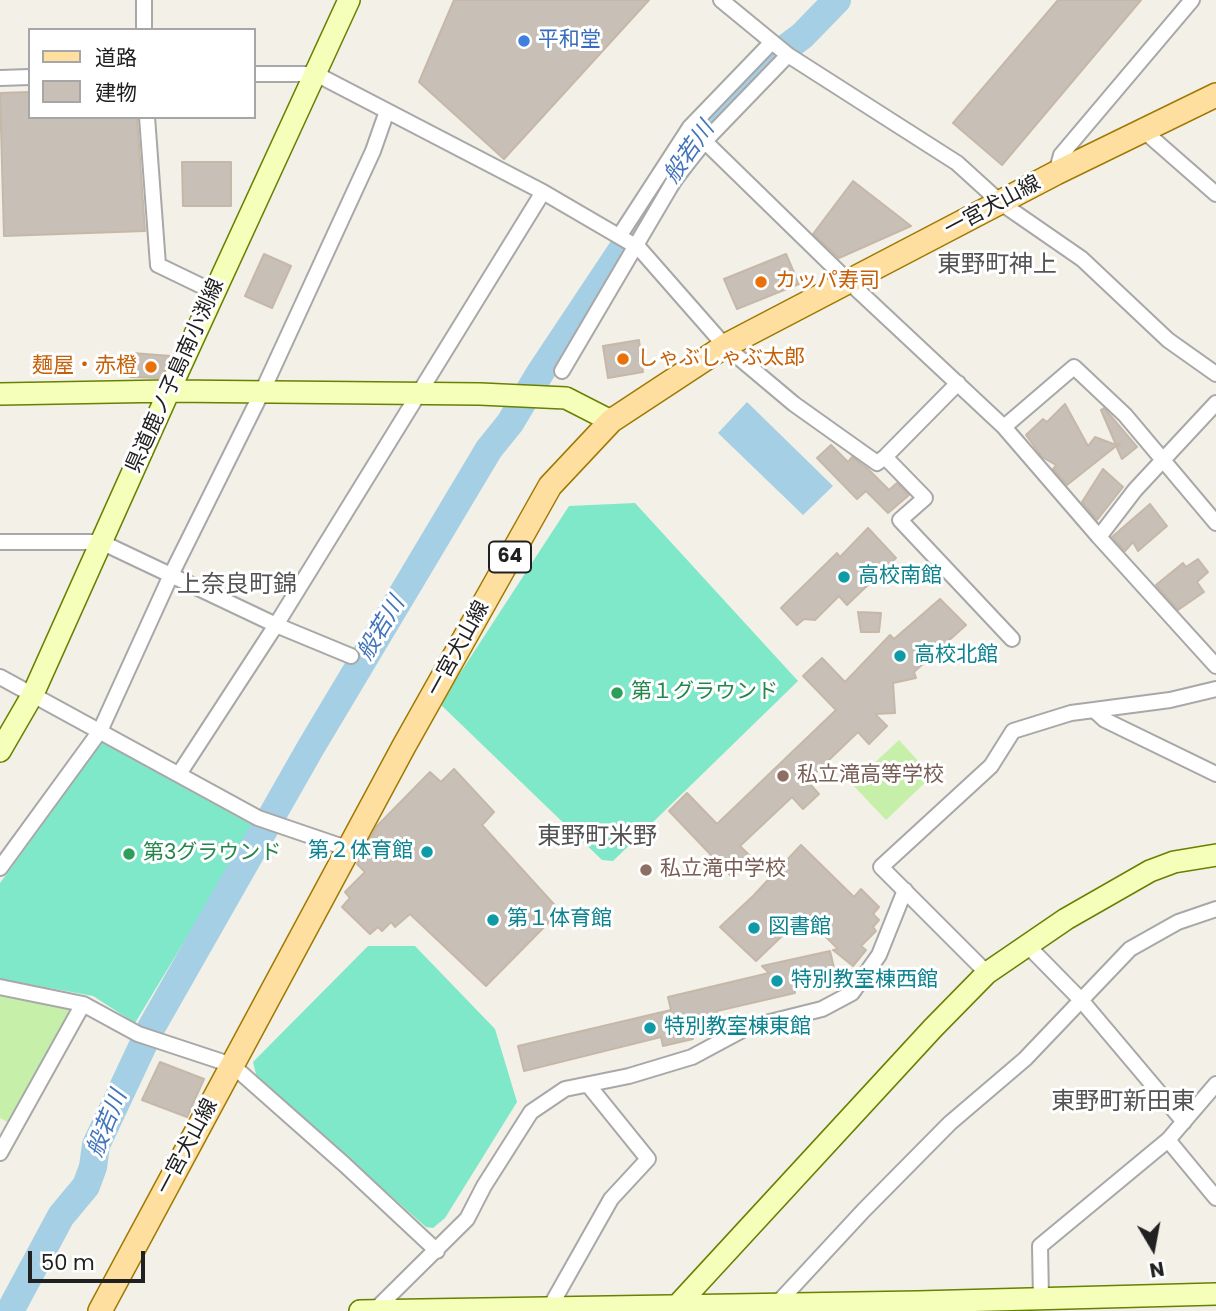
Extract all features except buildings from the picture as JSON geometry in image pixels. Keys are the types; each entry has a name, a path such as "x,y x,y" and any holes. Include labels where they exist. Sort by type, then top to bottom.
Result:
{"main road":[{"name":"一宮犬山線","path":"100,1311 349,849 550,486 611,421 725,346 1056,173 1216,95"}],"street":[{"path":"144,0 144,28"},
{"name":"県道鹿ノ子島南小渕線","path":"0,751 33,694 349,0"},
{"path":"721,0 788,55 957,163 1000,203 1082,260 1168,340 1216,374"},
{"path":"1056,173 1061,155 1192,0"},
{"path":"620,235 690,127 771,43"},
{"path":"562,371 675,179 705,141 788,55"},
{"path":"256,74 316,74 544,191 620,235 635,246 725,346 794,404 877,463 958,383"},
{"path":"0,78 28,77"},
{"path":"0,868 100,731 171,575 262,392 373,151 387,111"},
{"path":"147,119 158,265 214,292"},
{"path":"690,127 849,282 1004,427 1216,666"},
{"path":"1144,131 1216,194"},
{"path":"179,774 276,625 544,191"},
{"path":"1004,427 1074,366 1125,415 1216,523"},
{"path":"0,394 169,391 566,398 611,421"},
{"path":"1099,537 1135,489 1216,402"},
{"path":"885,457 925,498 900,520 1012,639"},
{"path":"0,542 101,542 276,625 351,656"},
{"path":"0,677 258,818 349,849"},
{"path":"987,973 881,867 991,766 1013,731 1071,713 1170,700 1216,690"},
{"path":"1094,710 1105,720 1216,774"},
{"path":"676,1308 933,1028 987,973 1026,944 1150,871 1174,862 1216,855"},
{"path":"374,1311 467,1219 484,1186 531,1112 565,1089 629,1076 692,1057 746,1028 822,1009 852,993 879,956 905,890"},
{"path":"774,1307 950,1123 1025,1059 1130,949 1178,922 1216,909"},
{"path":"1026,944 1081,1000 1184,1122"},
{"path":"0,987 83,1004 138,1034 232,1065 437,1251"},
{"path":"0,1153 83,1004"},
{"path":"1041,1298 1040,1246 1168,1140 1216,1084"},
{"path":"550,1307 611,1199 648,1159 589,1086"},
{"path":"1168,1140 1216,1198"},
{"path":"360,1311 550,1307 919,1306 1041,1298 1216,1294"}],"green space":[{"name":"第１グラウンド","path":"635,503 798,681 613,861 602,860 440,704 569,506"},
{"path":"899,740 932,776 886,820 852,784"},
{"name":"第3グラウンド","path":"102,742 254,826 135,1023 93,996 0,979 0,883"},
{"path":"368,946 415,946 495,1029 517,1102 445,1218 433,1228 426,1227 257,1078 253,1062"},
{"path":"0,994 72,1010 9,1123 0,1118"}],"water":[{"path":"747,402 833,486 803,515 718,433"}],"waterway":[{"name":"般若川","path":"10,1311 61,1216 86,1186 93,1167 96,1145 151,1028 311,747 489,449 510,423 540,373 663,188 711,122 767,62 802,36 837,0"}],"place":[{"name":"平和堂","path":"524,41"},
{"name":"カッパ寿司","path":"761,282"},
{"name":"しゃぶしゃぶ太郎","path":"623,359"},
{"name":"麺屋・赤橙","path":"151,367"},
{"name":"高校南館","path":"844,577"},
{"name":"高校北館","path":"900,656"},
{"name":"第１グラウンド","path":"617,693"},
{"name":"私立滝高等学校","path":"783,776"},
{"name":"第２体育館","path":"427,852"},
{"name":"第3グラウンド","path":"129,854"},
{"name":"私立滝中学校","path":"646,870"},
{"name":"第１体育館","path":"493,920"},
{"name":"図書館","path":"754,928"},
{"name":"特別教室棟西館","path":"777,981"},
{"name":"特別教室棟東館","path":"650,1028"}],"district":[{"name":"東野町神上","path":"997,266"},
{"name":"上奈良町錦","path":"237,586"},
{"name":"東野町米野","path":"597,838"},
{"name":"東野町新田東","path":"1123,1103"}]}
